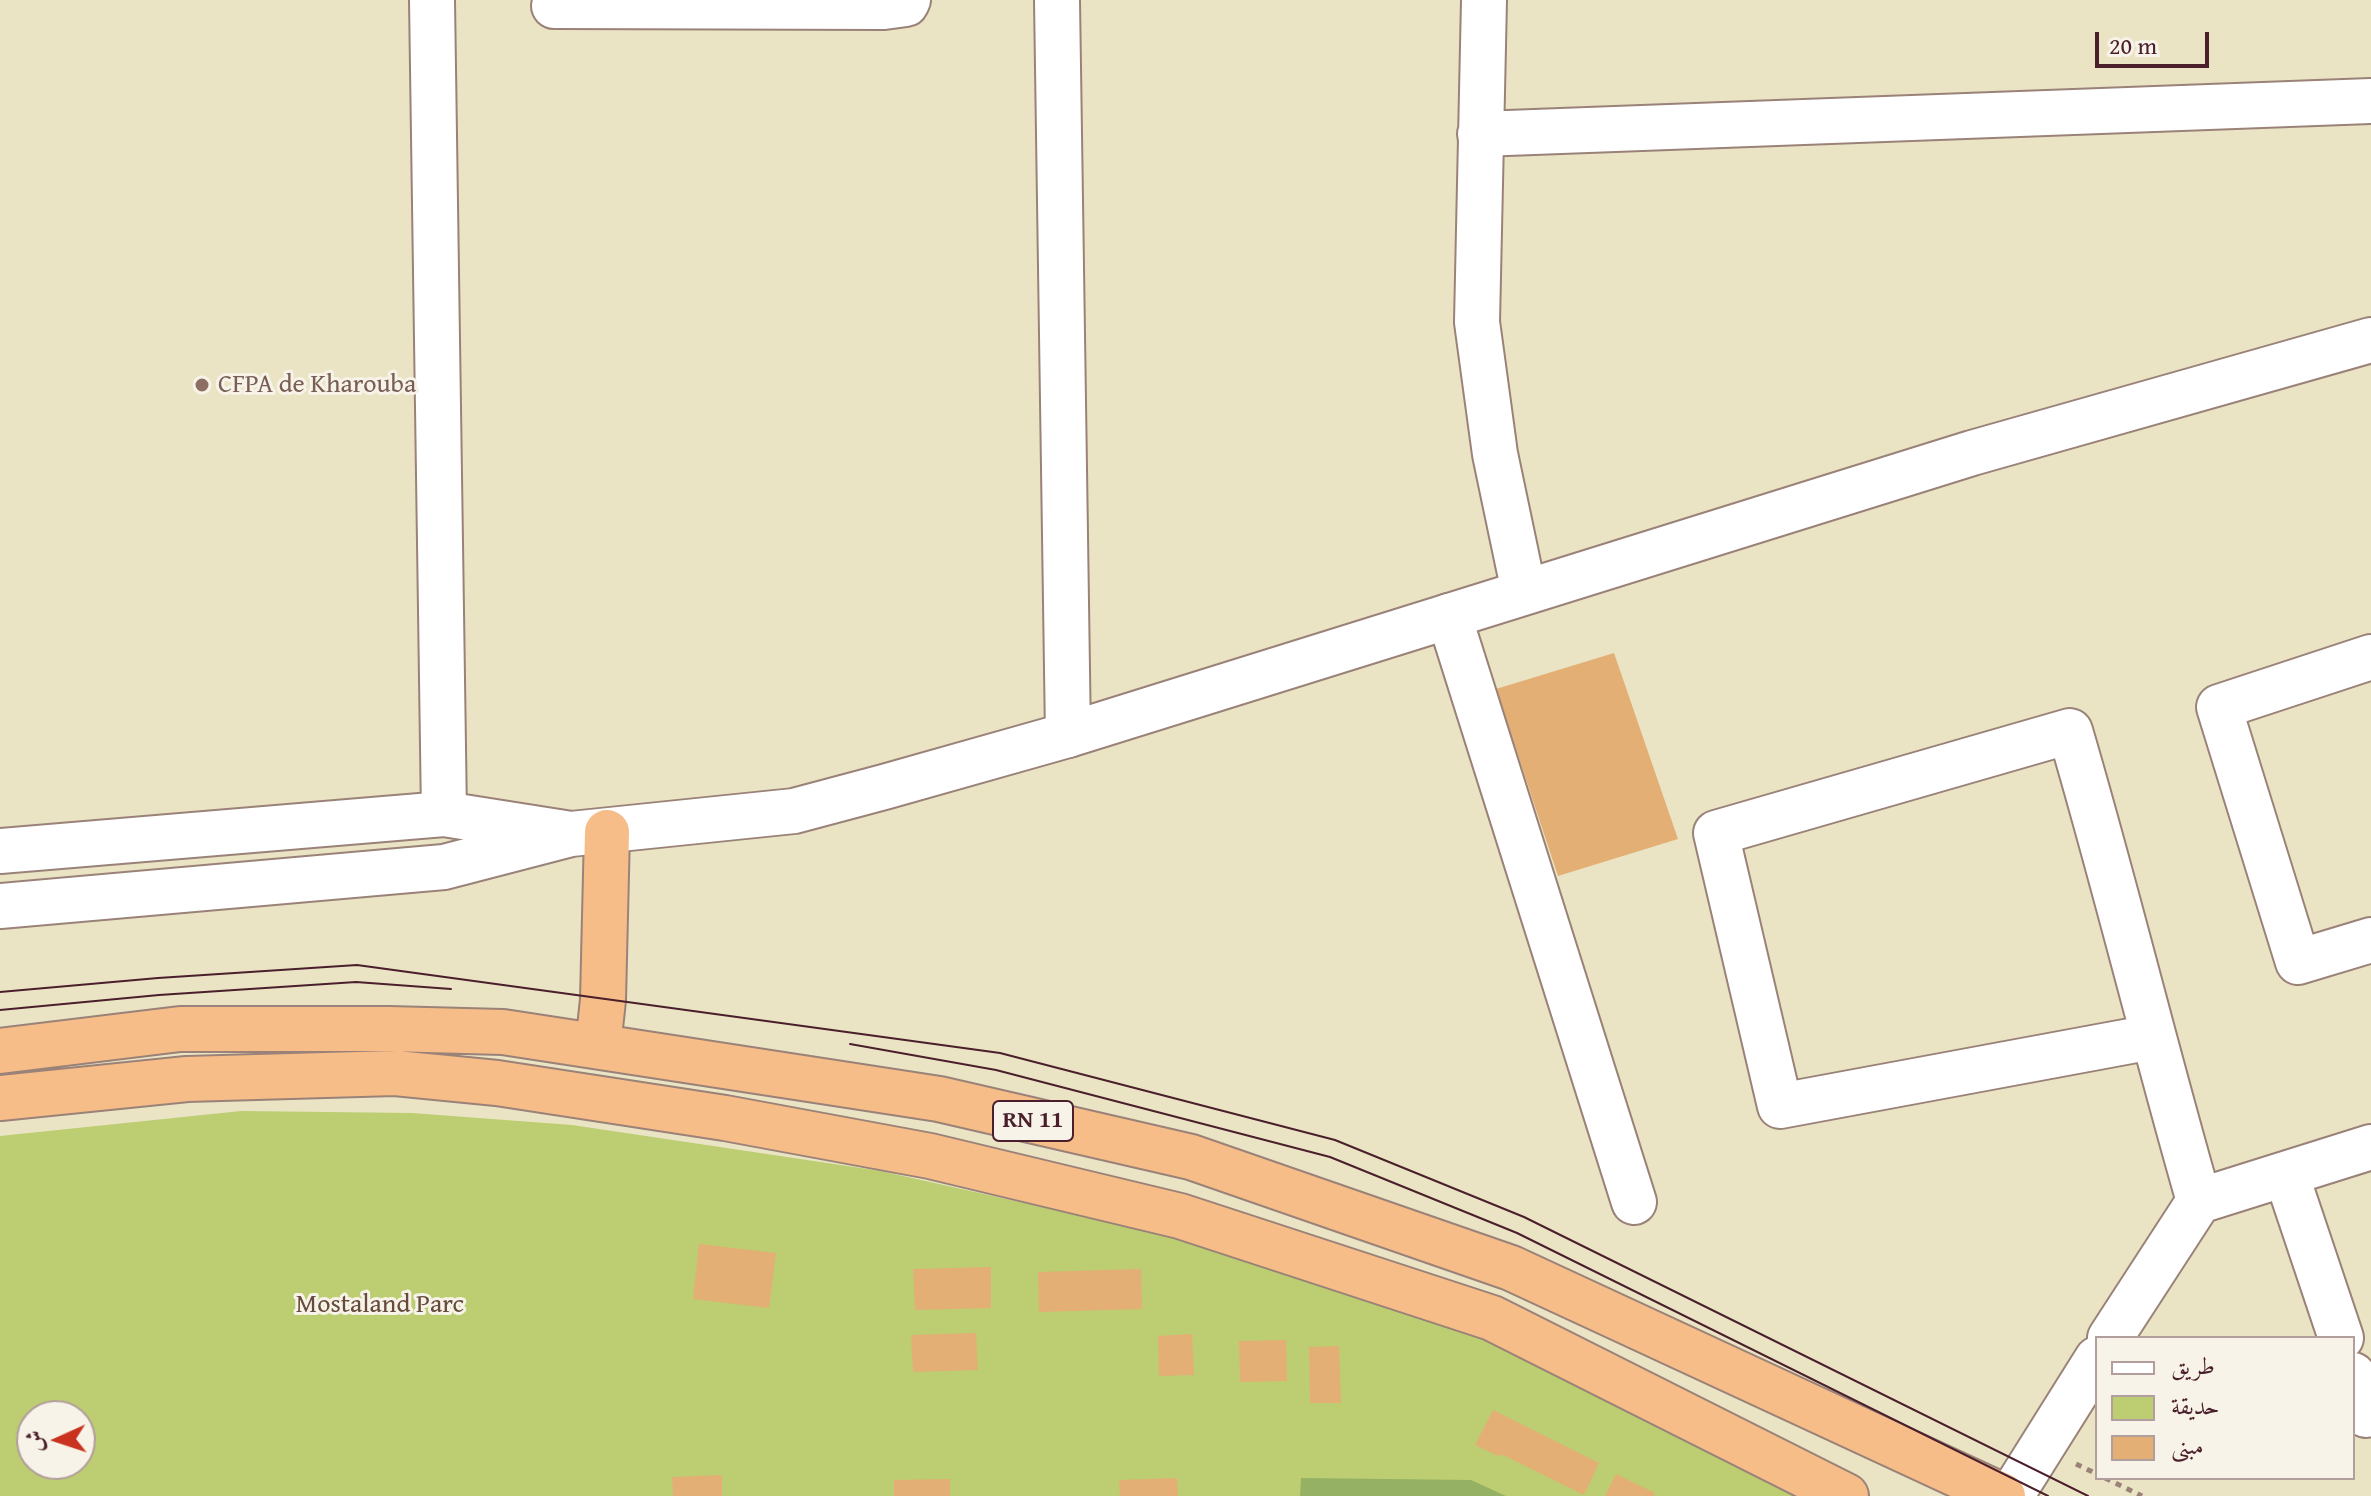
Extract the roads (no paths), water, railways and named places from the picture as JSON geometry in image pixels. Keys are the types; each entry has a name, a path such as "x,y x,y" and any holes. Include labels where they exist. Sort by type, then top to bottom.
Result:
{"highway":[{"path":"589,833 603,1000 598,1046"},
{"name":"RN 11","path":"0,1051 180,1029 503,1032 939,1099 1191,1157 1511,1268 2003,1496"},
{"name":"RN 11","path":"0,1098 187,1079 395,1073 497,1083 725,1118 930,1156 1180,1216 1492,1318 1846,1496"}],"street":[{"path":"432,0 444,814"},
{"path":"554,6 884,7 906,4 908,0"},
{"path":"1057,0 1068,735"},
{"path":"1484,0 1477,322 1495,454 1524,592"},
{"path":"1480,134 2371,101"},
{"path":"0,906 444,867 589,833 794,811 1068,735 1972,453 2371,340"},
{"path":"1449,616 1634,1202"},
{"path":"2371,657 2219,707 2298,962 2371,940"},
{"path":"2152,1037 1780,1106 1716,833 2070,731 2110,867 2152,1037 2199,1201"},
{"path":"0,851 444,814 589,833"},
{"path":"2111,1336 2199,1201 2371,1147"},
{"path":"2286,1174 2340,1336"},
{"path":"2011,1496 2095,1362"},
{"path":"2355,1381 2366,1415 2371,1414"}],"tram line":[{"path":"0,992 357,965 1000,1053 1335,1140 1524,1217 2088,1496"},
{"path":"0,1010 159,995 356,982 451,989"},
{"path":"850,1044 996,1070 1330,1157 1517,1233 2048,1496"}],"place":[{"name":"CFPA de Kharouba","path":"202,385"}],"park label":[{"name":"Mostaland Parc","path":"380,1305"}]}
